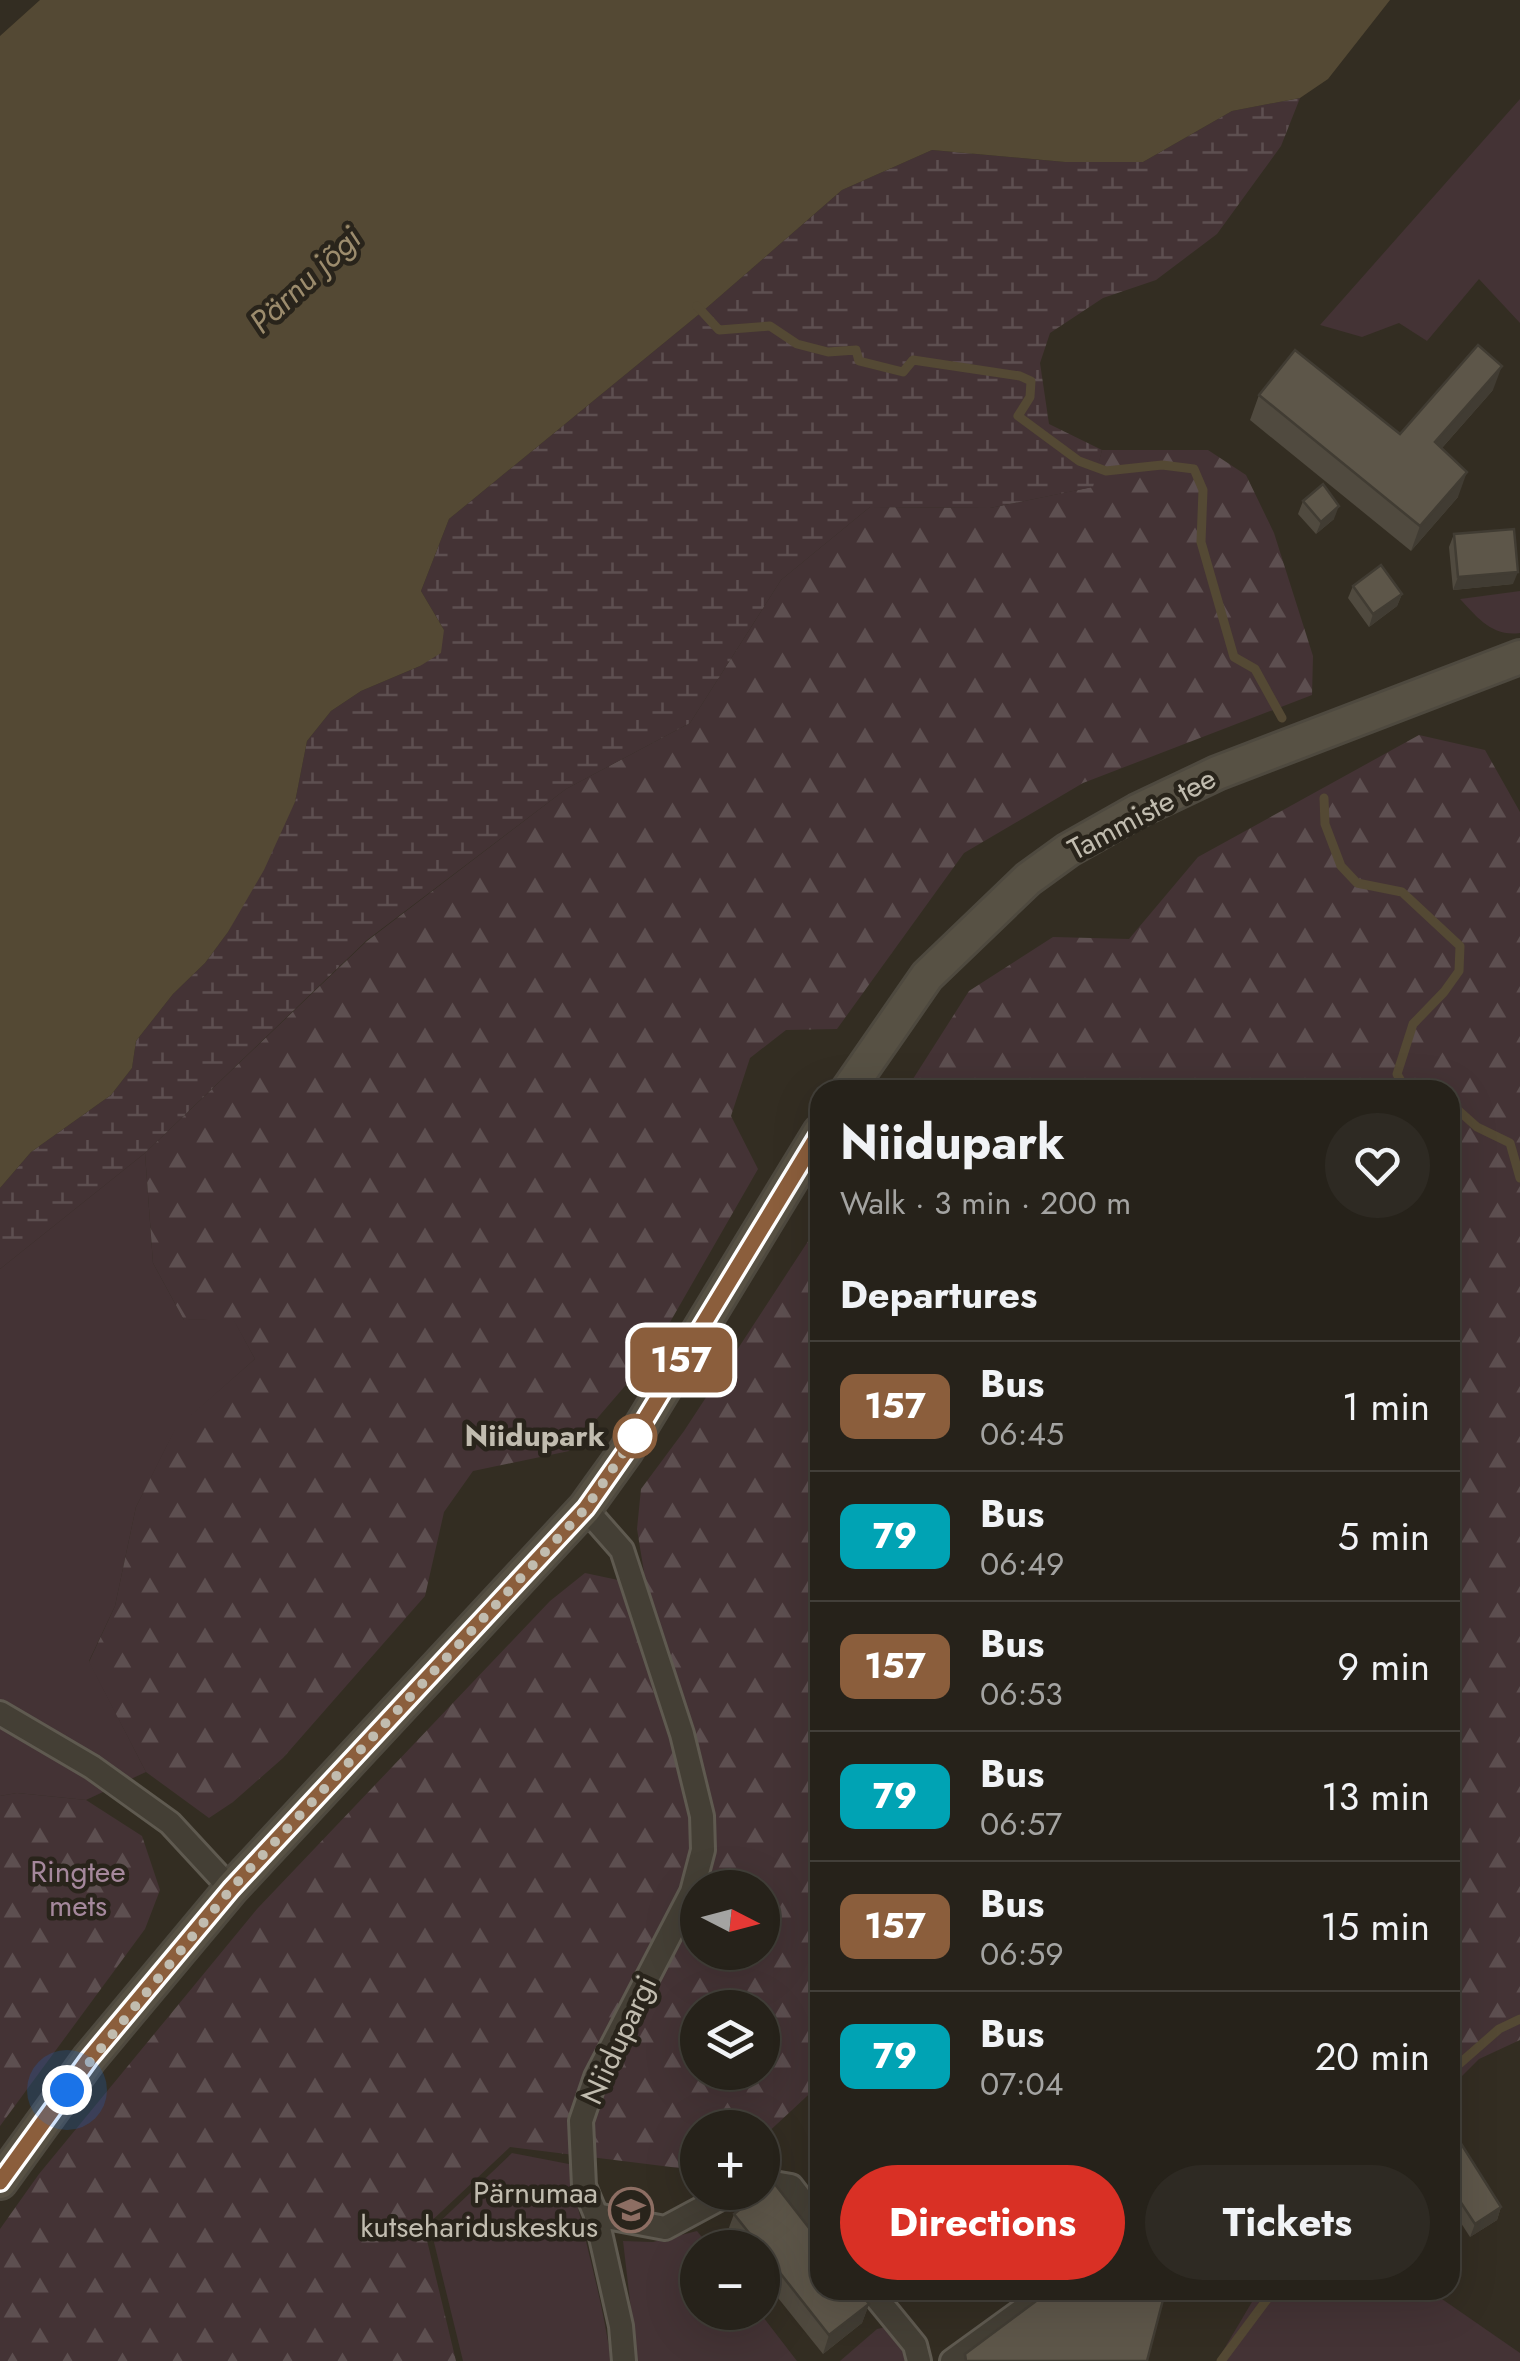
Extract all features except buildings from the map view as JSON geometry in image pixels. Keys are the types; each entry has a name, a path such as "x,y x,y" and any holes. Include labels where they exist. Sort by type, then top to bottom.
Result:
{"main road":[{"name":"Tammiste tee","path":"855,1080 927,976 1028,879 1068,850 1137,811 1218,773 1520,656"},
{"path":"0,2182 89,2059 231,1889 586,1508 626,1451 810,1148"}],"street":[{"name":"Niidupargi","path":"586,1508 622,1550 695,1778 702,1816 703,1850 692,1892 596,2077 581,2122 584,2186 596,2215 621,2326 624,2361"},
{"path":"0,1713 92,1767 170,1823 231,1889"},
{"path":"780,2184 791,2186 810,2211"},
{"path":"596,2215 665,2228 698,2210"},
{"path":"878,2300 915,2346 919,2361"},
{"path":"952,2361 1036,2300"}],"green space":[{"path":"1300,98 1281,146 1217,234 1156,280 1103,298 1050,333 1040,363 1049,424 1102,450 1093,487 990,508 870,507 781,580 690,723 566,789 367,940 145,1153 0,1269 0,1188 31,1152 111,1095 132,1068 136,1041 228,932 295,802 307,741 331,711 361,691 420,666 444,630 421,591 449,519 703,311 842,190 932,150 1065,162 1143,162 1232,111"},
{"path":"1520,99 1520,323 1479,279 1427,341 1399,323 1362,337 1320,325"},
{"path":"1102,450 1208,450 1246,475 1274,533 1313,656 1312,695 1083,783 964,853 837,1029 786,1030 750,1058 731,1116 758,1169 650,1357 569,1451 473,1471 444,1512 425,1596 283,1758 209,1818 146,1772 89,1662 115,1606 136,1507 175,1429 255,1359 233,1319 184,1320 153,1263 145,1153 367,941 566,789 690,723 781,580 870,507 990,508 1092,487"},
{"path":"1520,591 1520,633 1493,629 1460,599"},
{"path":"1419,735 1485,750 1520,812 1520,2040 1479,2059 1460,2078 1460,1080 912,1080 969,991 1053,937 1129,939 1198,857"},
{"path":"145,1153 153,1263 184,1320 233,1318 255,1359 175,1430 136,1507 115,1606 89,1661 146,1772 86,1800 17,1793 0,1796 0,1269"},
{"name":"Niidupark","path":"810,1238 810,2093 780,2121 780,2110 680,2110 680,2168 510,2147 424,2228 456,2361 0,2361 0,2229 39,2174 257,1909 550,1601 585,1573 618,1580 644,1572 637,1529 641,1489 684,1431"},
{"name":"Ringtee mets","path":"17,1793 86,1800 142,1836 160,1890 145,1929 0,2126 0,1796"},
{"path":"512,2153 569,2164 611,2361 463,2361 431,2230"},
{"path":"680,2235 680,2330 773,2330 797,2361 637,2361 623,2241 653,2242"},
{"path":"1253,2300 1443,2300 1520,2353 1520,2361 1217,2361"},
{"path":"890,2326 903,2342 910,2361 840,2361 877,2329"}],"water":[{"name":"Pärnu jõgi","path":"40,0 1390,0 1328,79 1300,98 1232,111 1143,162 1065,162 932,150 842,190 703,311 449,519 421,591 444,630 441,653 361,691 331,711 307,741 295,802 264,870 228,932 136,1041 132,1068 111,1095 31,1152 0,1188 0,36"}],"waterway":[{"path":"697,306 719,330 770,326 797,344 828,352 856,350 859,361 903,372 913,360 1020,376 1031,381 1030,397 1018,416 1079,461 1106,471 1162,465 1194,469 1203,490 1201,542 1234,657 1255,669 1282,718"},
{"path":"1324,798 1325,824 1341,866 1357,883 1402,892 1460,946 1459,971 1413,1024 1397,1074 1400,1080"},
{"path":"1460,1112 1477,1127 1510,1143 1520,1178"},
{"path":"1460,2063 1499,2029 1520,2019"},
{"path":"1221,2361 1267,2300"}],"bus line":[{"name":"157","path":"0,2182 89,2059 231,1889 586,1508 626,1451 810,1148"}],"place":[{"name":"Niidupark","path":"635,1436"},
{"name":"Pärnumaa kutsehariduskeskus","path":"631,2210"}],"route":[{"path":"67,2090 231,1889 586,1508 635,1436"}]}
